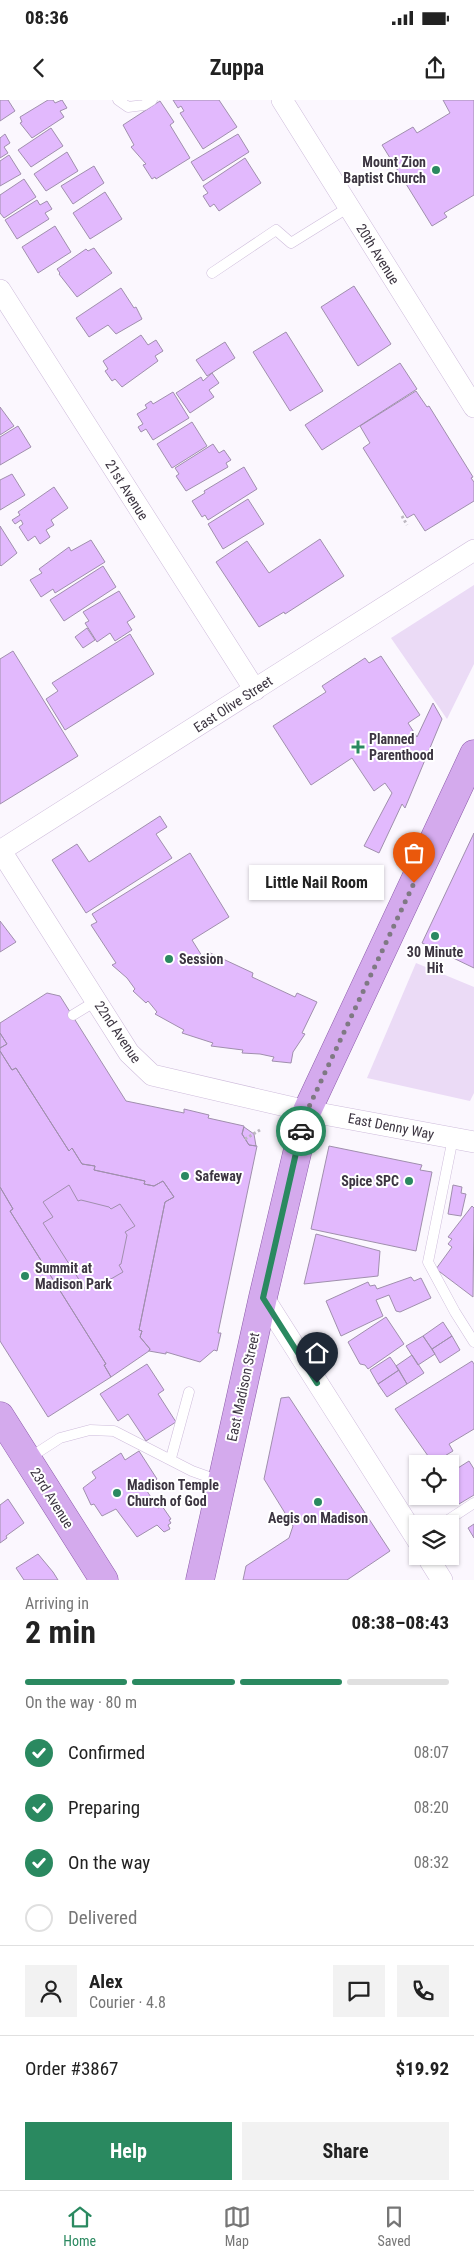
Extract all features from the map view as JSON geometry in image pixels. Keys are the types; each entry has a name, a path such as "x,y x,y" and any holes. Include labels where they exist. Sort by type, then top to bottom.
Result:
{"main road":[{"name":"East Madison Street","path":"202,1571 307,1111 462,791 474,754"},
{"name":"23rd Avenue","path":"0,1416 104,1580"},
{"path":"183,1580 202,1571"}],"street":[{"name":"20th Avenue","path":"282,100 474,407"},
{"name":"21st Avenue","path":"0,290 255,690"},
{"name":"East Olive Street","path":"0,851 471,551"},
{"name":"22nd Avenue","path":"0,851 8,876 96,1001 129,1053 152,1075 307,1111"},
{"name":"East Denny Way","path":"307,1111 474,1142"},
{"path":"263,1298 409,1527"},
{"path":"433,1565 442,1580"}],"lane":[{"path":"118,100 128,107 144,105 152,100"},
{"path":"212,273 276,230 291,243 349,207"},
{"path":"72,1015 96,1001"},
{"path":"453,1138 428,1262 455,1312 474,1342"},
{"path":"171,1458 189,1392"},
{"path":"28,1459 60,1438 90,1430 114,1431 171,1458 192,1471 222,1482"},
{"path":"456,1515 474,1503"}],"path":[{"path":"402,516 407,524"},
{"path":"245,1139 260,1130"}],"shaded area":[{"path":"474,585 474,664 447,719 391,638"},
{"path":"416,963 474,987 474,1093 470,1101 367,1078"}],"building":[{"path":"0,100 8,100 15,111 0,121"},
{"path":"48,100 53,100 55,103 62,100 67,108 60,111 64,117 32,138 20,123 22,122 20,117"},
{"path":"173,100 219,100 237,127 203,149 180,113 184,111 181,106 178,108"},
{"name":"Mount Zion Baptist Church","path":"443,100 474,100 474,195 444,213 447,217 432,226 382,145 413,127 417,133 450,113"},
{"path":"160,101 174,122 170,125 190,158 156,179 155,177 152,179 143,165 146,164 131,147 134,145 123,125"},
{"path":"51,128 63,146 31,167 18,150"},
{"path":"5,134 10,143 4,147 8,153 0,158 0,138"},
{"path":"238,134 249,152 203,181 191,162"},
{"path":"67,152 78,171 46,191 34,174"},
{"path":"9,155 21,174 0,186 0,161"},
{"path":"245,158 261,183 219,211 214,204 210,207 203,196 208,193 203,186"},
{"path":"94,166 104,183 73,204 61,186"},
{"path":"24,179 36,197 4,218 0,213 0,195"},
{"path":"105,192 122,219 90,239 73,213"},
{"path":"37,200 40,205 47,201 52,209 45,213 49,219 17,239 5,220"},
{"path":"55,226 71,252 38,273 22,247"},
{"path":"94,248 112,273 77,297 57,269 86,249 88,251"},
{"path":"354,286 391,344 358,366 321,307"},
{"path":"121,288 134,308 136,307 142,319 116,334 108,325 89,337 76,318"},
{"path":"286,332 323,391 290,411 253,352"},
{"path":"141,335 148,345 156,340 163,351 155,356 158,361 122,387 115,379 112,381 105,371 108,369 103,361"},
{"path":"225,342 235,358 207,376 196,360"},
{"path":"400,363 417,389 322,450 305,425"},
{"path":"212,373 219,383 209,390 214,397 190,413 176,393 201,377 203,381"},
{"path":"416,391 427,407 429,406 473,477 471,478 474,482 474,501 425,531 414,514 407,518 363,448 370,443 360,426"},
{"path":"173,392 189,418 153,440 146,429 141,432 138,427 143,424 137,414 147,408 145,405 151,401 153,404"},
{"path":"0,407 14,426 0,435"},
{"path":"192,422 207,446 172,468 157,444"},
{"path":"18,426 31,447 0,465 0,437"},
{"path":"213,444 219,453 224,450 231,460 226,463 228,467 186,491 176,476 179,474 175,468"},
{"path":"244,467 257,489 208,520 205,515 202,517 192,501 205,493 204,491"},
{"path":"12,474 25,495 0,510 0,480"},
{"path":"54,487 68,508 51,520 54,525 46,530 50,537 40,544 35,536 28,541 19,527 23,524 21,520 15,524 12,520 20,515 18,512"},
{"path":"248,499 264,524 223,549 208,524"},
{"path":"0,526 17,553 1,566 0,565"},
{"path":"320,539 344,576 285,614 284,612 259,627 216,562 247,541 269,573"},
{"path":"91,540 105,562 55,593 53,589 41,597 30,580 42,573 39,569 69,547 71,551"},
{"path":"103,566 116,587 64,621 50,600"},
{"path":"119,591 135,617 127,622 132,630 115,641 110,633 97,642 85,623 89,621 83,612"},
{"path":"87,628 95,640 83,648 75,637"},
{"path":"130,634 154,674 65,730 46,699 58,691 52,683"},
{"path":"13,651 78,756 0,804 0,659"},
{"name":"Planned Parenthood","path":"381,656 420,715 408,723 417,737 433,703 442,719 405,808 402,804 379,853 364,846 392,793 385,783 374,791 352,758 311,785 273,726 326,692 322,686 365,658 369,663"},
{"path":"160,816 167,827 156,834 172,858 86,913 52,860 77,844 89,862"},
{"path":"474,833 474,968 422,943"},
{"name":"Session","path":"190,853 229,917 192,940 202,956 208,952 253,973 252,977 295,997 297,993 317,1002 302,1033 305,1034 293,1052 291,1063 272,1061 274,1057 260,1054 242,1053 243,1050 211,1046 213,1043 182,1033 184,1030 155,1014 157,1012 148,1001 146,1003 133,991 135,989 127,978 112,965 116,963 91,925 97,922 92,914"},
{"path":"0,921 16,942 0,952"},
{"name":"Safeway","path":"47,993 60,996 126,1101 184,1113 184,1109 209,1115 208,1118 244,1126 242,1134 249,1145 257,1146 218,1333 221,1333 217,1351 214,1350 200,1362 166,1352 166,1354 149,1351 150,1349 140,1337 142,1331 139,1330 165,1202 174,1197 163,1181 154,1186 144,1184 145,1181 94,1170 95,1166 82,1164 72,1148 69,1151 16,1068 12,1070 0,1051 0,1048 7,1044 0,1033 0,1023"},
{"path":"0,1033 7,1044 0,1048"},
{"path":"0,1051 12,1070 16,1068 69,1151 72,1148 82,1164 95,1166 94,1170 145,1181 144,1184 154,1186 163,1181 174,1197 165,1202 139,1330 142,1331 140,1337 150,1349 111,1377 104,1365 106,1364 10,1211 13,1209 0,1187"},
{"path":"244,1127 254,1134 256,1146 249,1145 242,1134"},
{"path":"329,1146 422,1165 420,1170 432,1172 416,1251 311,1229"},
{"path":"69,1185 78,1201 81,1200 111,1209 120,1204 135,1226 125,1232 127,1235 121,1264 119,1265 123,1272 97,1287 94,1283 85,1289 43,1223 53,1217 43,1202"},
{"path":"453,1185 462,1187 461,1193 466,1194 461,1216 448,1214"},
{"name":"Summit at Madison Park","path":"0,1187 13,1209 10,1211 106,1364 104,1365 111,1377 48,1417 0,1341"},
{"path":"472,1206 474,1208 473,1297 436,1269 452,1247 448,1244 452,1239 448,1237"},
{"path":"316,1234 380,1251 378,1276 304,1284"},
{"path":"411,1277 414,1281 421,1278 431,1298 400,1312 396,1311 389,1295 376,1300 383,1316 341,1336 326,1301 368,1282 370,1286 375,1285 377,1289"},
{"path":"386,1317 404,1344 368,1369 365,1365 360,1364 348,1342"},
{"path":"443,1322 452,1336 432,1349 423,1336"},
{"path":"423,1336 435,1354 418,1365 406,1346"},
{"path":"452,1336 460,1350 440,1363 432,1349"},
{"path":"412,1355 424,1373 407,1384 396,1366"},
{"path":"390,1357 399,1370 378,1384 370,1370"},
{"path":"472,1361 474,1364 474,1429 449,1444 453,1451 446,1455 427,1455 395,1409"},
{"path":"147,1364 164,1390 158,1394 176,1422 146,1441 128,1414 118,1421 100,1394"},
{"path":"399,1370 407,1384 387,1397 378,1384"},
{"name":"Aegis on Madison","path":"289,1397 390,1551 347,1580 243,1580 246,1566 289,1538 293,1526 264,1479 281,1398"},
{"name":"Madison Temple Church of God","path":"139,1451 157,1479 145,1488 158,1508 162,1506 171,1519 169,1520 171,1523 168,1525 170,1529 164,1532 157,1525 137,1537 116,1509 102,1516 94,1504 91,1505 83,1488 96,1478 92,1472 121,1453 125,1460"},
{"path":"469,1461 474,1469 474,1495 459,1504 459,1467"},
{"path":"8,1499 24,1523 6,1536 7,1538 0,1543 0,1505"},
{"path":"474,1524 474,1538 468,1528"},
{"path":"38,1554 58,1580 24,1580 16,1568"}],"way so far":[{"path":"301,1131 307,1111 414,883"}],"place":[{"name":"Mount Zion Baptist Church","path":"436,170"},
{"name":"Planned Parenthood","path":"358,747"},
{"name":"Little Nail Room","path":"414,883"},
{"name":"30 Minute Hit","path":"435,936"},
{"name":"Session","path":"169,959"},
{"name":"Safeway","path":"185,1176"},
{"name":"Spice SPC","path":"409,1181"},
{"name":"Summit at Madison Park","path":"25,1276"},
{"name":"Madison Temple Church of God","path":"117,1493"},
{"name":"Aegis on Madison","path":"318,1502"}],"route":[{"path":"301,1131 263,1298 317,1383"}]}
